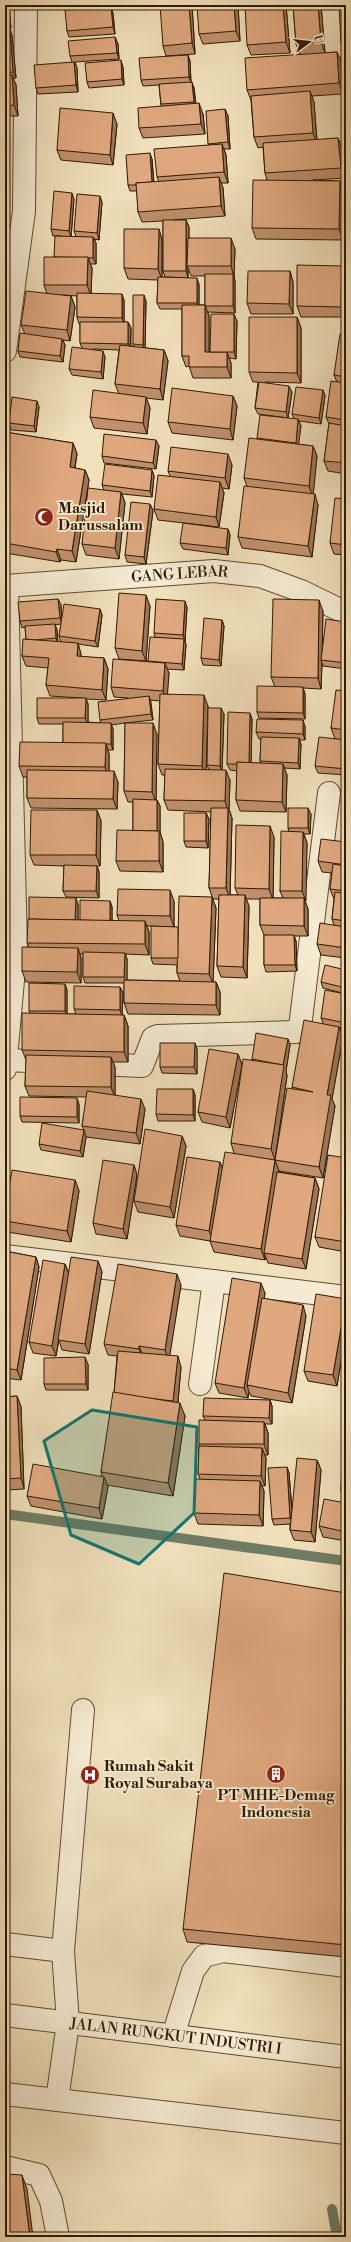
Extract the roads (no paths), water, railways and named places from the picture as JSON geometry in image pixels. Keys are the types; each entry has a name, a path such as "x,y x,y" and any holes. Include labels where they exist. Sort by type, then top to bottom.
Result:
{"street":[{"path":"5,351 24,211 26,5"},
{"name":"GANG LEBAR","path":"6,586 214,571 260,576 301,591 346,613"},
{"path":"6,586 16,946 5,1065 142,1066 153,1038 158,1036 296,1032 300,1027 329,793"},
{"path":"5,1256 346,1297"},
{"path":"200,1384 214,1281"},
{"path":"57,2100 68,2023 63,1951 83,1710"},
{"path":"5,1944 63,1951"},
{"path":"173,2036 193,1971 204,1956 223,1951 346,1966"},
{"name":"JALAN RUNGKUT INDUSTRI I","path":"5,2015 346,2057"},
{"path":"5,2094 346,2133"},
{"path":"5,2167 39,2175 51,2201 58,2237"}],"waterway":[{"path":"5,1514 346,1561"},
{"path":"332,2209 337,2237"}],"place":[{"name":"Masjid Darussalam","path":"44,517"},
{"name":"PT MHE-Demag Indonesia","path":"276,1774"},
{"name":"Rumah Sakit Royal Surabaya","path":"90,1775"}]}
